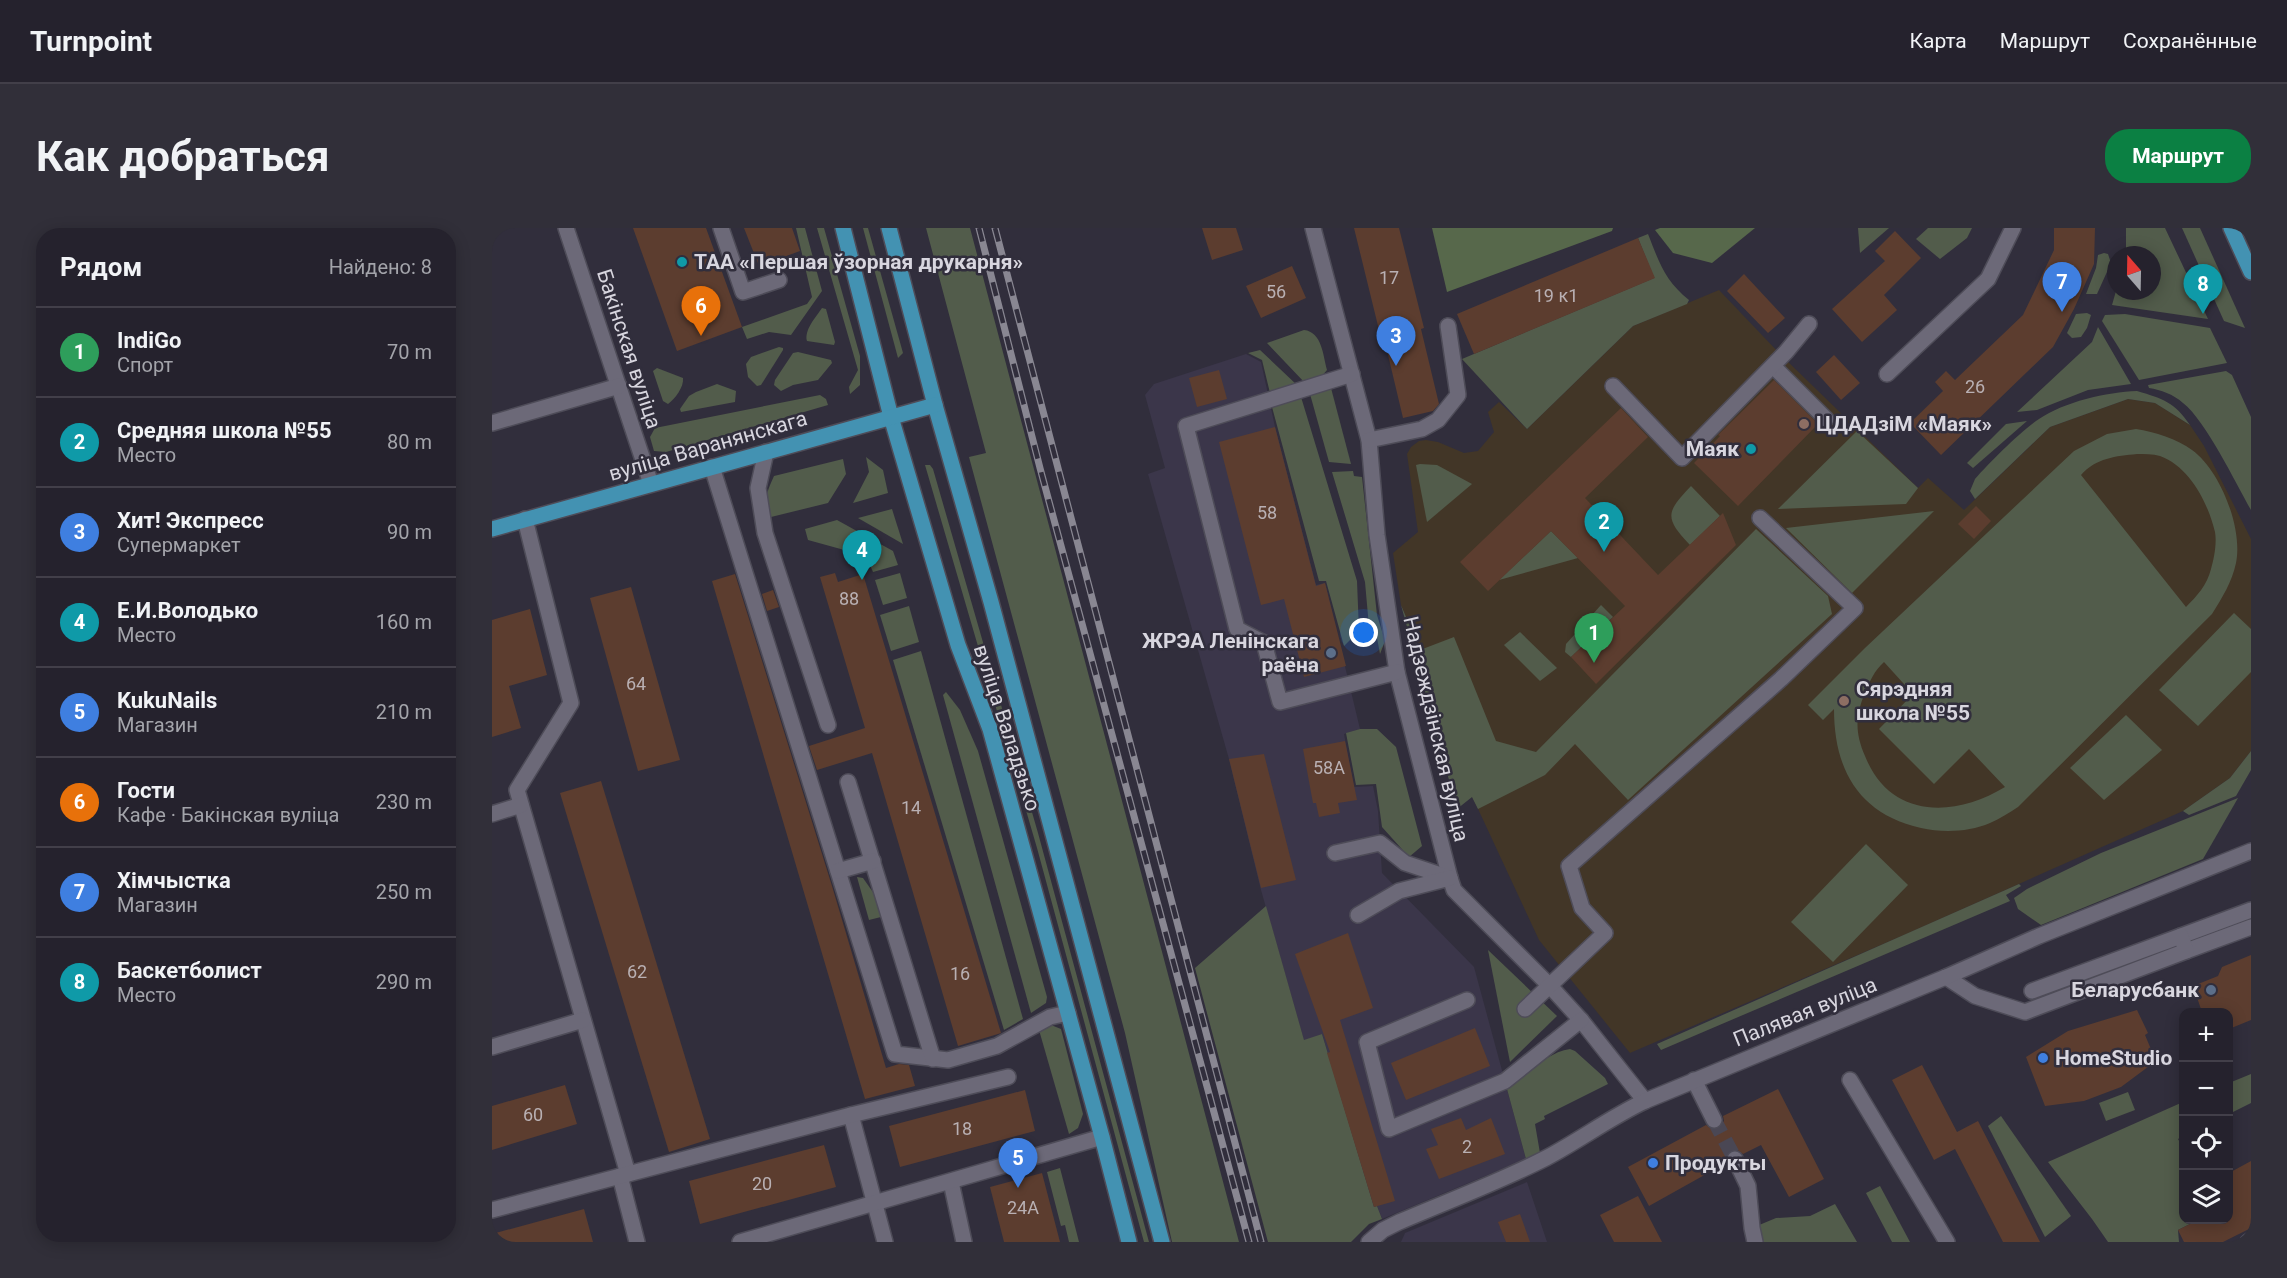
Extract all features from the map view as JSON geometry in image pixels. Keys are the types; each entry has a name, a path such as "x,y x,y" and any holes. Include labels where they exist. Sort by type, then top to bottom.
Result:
{"main road":[{"name":"вуліца Валадзько","path":"843,228 891,417 958,645 990,729 1129,1242"},
{"name":"вуліца Валадзько","path":"889,228 1162,1242"},
{"path":"2231,228 2251,272"},
{"name":"вуліца Варанянскага","path":"492,529 935,405"}],"street":[{"name":"Бакінская вуліца","path":"566,228 651,484"},
{"path":"721,228 743,292 779,280"},
{"name":"Надзеждзінская вуліца","path":"1313,228 1369,440 1377,535 1397,672 1454,890 1581,1020 1645,1101"},
{"path":"1887,374 1988,279 2013,228"},
{"path":"1613,386 1682,458 1773,366 1809,324"},
{"path":"1369,440 1422,429 1438,420 1458,395 1448,326"},
{"path":"1773,366 1826,419"},
{"path":"1352,374 1305,390 1208,417 1186,426 1237,629 1264,643 1281,702 1397,672"},
{"path":"492,423 619,386"},
{"path":"766,452 758,488 765,533 828,725"},
{"path":"712,467 896,1054 948,1060 997,1046 1050,1017 1068,1012"},
{"path":"1525,1009 1605,933 1582,908 1569,866 1781,679 1855,608 1761,518"},
{"path":"525,519 571,703 517,790 583,1020 624,1175 637,1242"},
{"path":"848,782 933,1059"},
{"path":"492,814 521,806"},
{"path":"1335,853 1380,843 1405,863 1450,878"},
{"name":"Палявая вуліца","path":"1369,1242 1383,1230 1545,1158 1645,1101 1946,977 2039,936 2251,851"},
{"path":"838,871 873,861"},
{"path":"1358,915 1399,891 1450,878"},
{"path":"2032,991 2251,910"},
{"path":"1946,977 1975,996 2025,1012 2251,927"},
{"path":"2181,936 2186,951"},
{"path":"1467,1000 1367,1042 1389,1129 1505,1081 1581,1020"},
{"path":"492,1047 583,1020"},
{"path":"492,1210 851,1115 1008,1077"},
{"path":"1694,1080 1714,1120"},
{"path":"1850,1080 1947,1242"},
{"path":"851,1115 885,1242"},
{"path":"740,1242 757,1240 1102,1137"},
{"path":"1735,1159 1748,1186 1755,1242"},
{"path":"951,1182 964,1242"}],"shaded area":[{"name":"Сярэдняя школа №55","path":"1719,290 1782,356 1918,488 1928,478 1964,510 2050,427 2128,399 2155,403 2190,425 2204,446 2251,539 2251,751 2230,778 2183,811 1630,1053 1539,940 1472,796 1420,650 1401,605 1393,553 1418,532 1407,454 1411,447 1419,441 1426,440 1438,442 1464,453 1478,451 1494,432 1488,412 1499,402 1527,429 1633,326"},
{"path":"1246,354 1261,362 1275,427 1316,585 1325,583 1360,729 1344,734 1354,787 1373,786 1378,811 1382,873 1474,967 1526,1159 1382,1219 1377,1206 1374,1207 1322,1034 1304,1041 1261,890 1229,759 1148,474 1165,468 1145,395 1154,384"},
{"path":"1527,1182 1547,1242 1401,1242 1405,1233"}],"green space":[{"path":"796,228 805,228 822,291 791,335 769,332 747,339 742,327 807,304 812,297"},
{"path":"817,228 824,228 860,356 860,385 850,394 849,387 858,370"},
{"path":"863,228 868,228 903,353 898,358"},
{"path":"926,228 970,228 1239,1242 1172,1242 1125,1033 969,457 986,453"},
{"path":"1432,228 1613,228 1612,231 1447,292"},
{"path":"1660,228 1755,228 1712,263 1673,253 1655,230"},
{"path":"1858,228 1889,228 1860,253"},
{"path":"1928,228 1972,228 1967,238 1940,259 1916,239"},
{"path":"2126,228 2165,228 2208,319 2112,305 2113,300 2161,300 2161,246 2126,246"},
{"path":"2182,228 2200,228 2245,328 2224,321"},
{"path":"1648,234 1668,278 1689,300 1687,304 1633,326 1527,429 1462,359 1654,278 1638,238"},
{"path":"2107,254 2107,272 2097,294 2086,294 2096,268 2098,255"},
{"path":"822,308 826,309 834,345 807,341 809,328"},
{"path":"2076,314 2091,315 2087,328 2081,337 2072,338 2067,333"},
{"path":"2125,314 2210,328 2227,363 2139,380 2102,321 2105,315"},
{"path":"2098,327 2131,384 2088,390 2037,410 2017,412 2092,342"},
{"path":"1304,330 1315,335 1318,340 1327,370 1321,377 1305,383 1267,343"},
{"path":"779,347 783,350 761,385 757,386 748,377 746,364 751,357"},
{"path":"1260,350 1298,386 1270,393 1262,360 1248,353"},
{"path":"798,352 831,360 832,363 818,380 793,385 781,391 774,385 775,380 793,353"},
{"path":"657,368 683,378 678,392 668,404 663,401 653,371"},
{"path":"2226,371 2232,375 2251,417 2251,510 2210,437 2192,412 2175,397 2149,388 2148,385"},
{"path":"717,384 736,391 735,402 681,412 680,409 689,396"},
{"path":"1331,388 1351,464 1329,462 1310,394"},
{"path":"2137,391 2168,402 2190,425 2155,403 2128,399 2050,427 1975,499 1970,491 1975,479 2006,447 2039,419 2086,399"},
{"path":"820,395 826,399 828,405 666,452 654,451 650,437 655,428"},
{"path":"1301,397 1357,581 1359,631 1344,646 1326,581 1319,581 1272,407"},
{"path":"2027,421 1973,468 1967,463 2006,424"},
{"path":"2136,429 2180,442 2203,459 2221,486 2233,518 2237,549 2232,577 2212,614 2018,807 1982,826 1947,831 1921,828 1881,812 1854,786 1845,770 1835,731 1834,709 1823,720 1808,705 1865,648 2074,451 2107,434","holes":["2137,454 2160,456 2180,468 2196,487 2212,521 2216,541 2211,569 2204,585 2186,607 2081,475 2100,461","1884,662 1913,694 1879,729 1934,784 1969,749 2005,787 1965,804 1945,807 1925,807 1907,802 1890,792 1876,777 1865,756 1858,732 1859,709 1875,673"]},
{"path":"1857,431 1918,488 1906,504 1778,509"},
{"path":"866,457 883,470 888,493 853,503 869,472"},
{"path":"843,459 846,474 828,503 771,517 766,502 774,476"},
{"path":"925,465 930,465 933,469 1038,833 1149,1242 1144,1242 1037,848"},
{"path":"1416,465 1437,465 1472,484 1427,522"},
{"path":"1353,471 1354,476 1362,477 1377,615 1385,641 1380,654 1375,627 1369,627 1365,582 1332,472"},
{"path":"1691,486 1720,516 1690,545 1676,528 1671,515 1677,502"},
{"path":"892,509 903,544 858,518"},
{"path":"1934,511 1852,593 1786,528"},
{"path":"837,520 893,551 898,565 873,572 866,556 808,540 805,529"},
{"path":"1756,529 1828,596 1832,614 1628,800 1575,744 1545,775 1478,809 1472,797 1457,809 1401,605 1420,650 1454,637 1496,741 1536,752"},
{"path":"1551,531 1578,558 1499,580"},
{"path":"900,573 907,598 883,605 875,580"},
{"path":"1601,605 1613,617 1571,657 1565,652 1566,644"},
{"path":"909,606 919,642 891,651 880,615"},
{"path":"2234,613 2251,629 2251,672 2198,726 2159,690"},
{"path":"1520,632 1557,668 1540,681 1504,645"},
{"path":"921,651 1023,1019 1004,1030 893,660"},
{"path":"946,692 960,710 978,751 1047,997 1046,1003 1031,1013 943,695"},
{"path":"2126,715 2162,750 2104,800 2070,768"},
{"path":"1360,729 1377,729 1396,747 1422,846 1409,857 1382,827 1376,784 1356,785 1346,733"},
{"path":"2251,751 2251,770 2236,796 2189,815 2183,811 2230,778"},
{"path":"2238,798 2203,859 2041,925 2018,909 2014,898 2027,889 2101,853"},
{"path":"1866,844 1908,885 1833,962 1791,922"},
{"path":"857,877 863,878 889,915 869,920"},
{"path":"2019,884 2021,886 2006,895 2010,901 1661,1050 1657,1044"},
{"path":"1266,906 1304,1040 1322,1034 1374,1207 1377,1206 1382,1219 1369,1224 1351,1242 1268,1242 1195,968"},
{"path":"1488,950 1557,1016 1510,1062"},
{"path":"1051,1025 1061,1029 1083,1114 1078,1128 1069,1134 1039,1030"},
{"path":"1570,1049 1605,1078 1608,1084 1544,1116 1545,1119 1535,1124 1540,1153 1526,1159 1507,1089 1537,1065 1561,1051"},
{"path":"2251,1074 2251,1103 2233,1112 2233,1081"},
{"path":"2128,1092 2135,1110 2106,1121 2099,1103"},
{"path":"2179,1104 2179,1224 2190,1224 2178,1230 2179,1242 2108,1242 2048,1162"},
{"path":"2001,1116 2071,1216 2045,1237 1988,1126"},
{"path":"1060,1168 1079,1242 1069,1242 1065,1225 1061,1226 1047,1172"},
{"path":"1880,1186 1910,1242 1892,1242 1866,1193"},
{"path":"1835,1204 1857,1242 1762,1242 1752,1228 1776,1218 1810,1216"}],"building":[{"name":"ТАА «Першая ўзорная друкарня»","path":"633,228 706,228 742,327 677,351"},
{"path":"744,228 792,228 800,251 759,266"},
{"path":"1202,228 1236,228 1243,250 1212,260"},
{"path":"1354,228 1399,228 1424,328 1421,329 1439,404 1433,411 1403,418"},
{"path":"2054,228 2095,228 2094,264 2074,309 2053,347 1941,455 1910,423 1943,391 1935,382 1946,371 1955,380 2023,315 2054,250"},
{"path":"1895,231 1921,258 1884,295 1897,310 1862,342 1832,309 1885,261 1875,251"},
{"path":"1638,238 1655,278 1474,354 1457,314"},
{"path":"1292,266 1306,298 1261,318 1246,286"},
{"path":"1744,274 1785,318 1768,333 1727,291"},
{"path":"1834,355 1860,383 1841,400 1816,372"},
{"path":"1219,370 1227,399 1197,407 1189,378"},
{"name":"Маяк","path":"1774,380 1818,424 1738,506 1694,463 1720,436 1718,435"},
{"path":"1621,408 1648,437 1585,498 1658,575 1723,513 1736,545 1596,684 1571,657 1625,606 1551,531 1488,591 1460,562"},
{"path":"1275,427 1316,586 1325,583 1346,666 1304,677 1284,599 1261,605 1219,442"},
{"path":"1976,506 1991,521 1974,539 1958,524"},
{"path":"835,573 838,582 863,574 1001,1033 958,1046 872,753 817,770 809,746 865,728 820,577"},
{"path":"735,574 886,1068 899,1064 909,1065 915,1086 865,1099 712,581"},
{"path":"631,587 680,760 638,771 590,598"},
{"path":"773,590 779,607 767,611 762,594"},
{"path":"530,609 547,675 509,686 521,728 492,737 492,620"},
{"path":"1345,741 1357,800 1338,803 1340,813 1319,817 1316,803 1313,803 1303,749"},
{"path":"1264,754 1296,880 1261,888 1229,759"},
{"path":"601,781 710,1139 669,1152 560,793"},
{"path":"1348,933 1373,1008 1340,1020 1395,1201 1374,1207 1327,1053 1330,1052 1295,954"},
{"path":"2251,955 2251,1020 2233,1027 2233,1008 2201,1008 2193,986 2218,976 2222,967"},
{"path":"2137,1010 2148,1033 2145,1035 2156,1061 2121,1087 2084,1101 2045,1106 2026,1057 2068,1031"},
{"path":"1475,1028 1490,1066 1406,1100 1391,1063"},
{"path":"1922,1065 1957,1132 1978,1121 2040,1242 2003,1242 1955,1149 1934,1160 1892,1080"},
{"path":"565,1085 577,1124 492,1150 492,1106"},
{"path":"1778,1089 1824,1179 1789,1197 1761,1145 1743,1154 1736,1149 1730,1151 1725,1158 1726,1163 1649,1206 1628,1167 1706,1125 1713,1130 1719,1128 1724,1121 1723,1116"},
{"path":"1025,1090 1035,1131 900,1167 889,1126"},
{"path":"1461,1118 1466,1130 1491,1118 1505,1154 1439,1179 1426,1149 1438,1145 1431,1129"},
{"path":"824,1145 836,1187 700,1224 689,1181"},
{"path":"2251,1161 2251,1228 2223,1242 2184,1242 2178,1230 2190,1224 2233,1224 2233,1171"},
{"path":"1042,1173 1060,1242 1004,1242 990,1187"},
{"path":"1638,1196 1662,1242 1614,1242 1600,1215"},
{"path":"584,1209 593,1242 492,1242 492,1234"},
{"path":"1520,1214 1530,1242 1506,1242 1498,1222"}],"tunnel":[{"path":"1714,1120 1735,1159"}],"railway":[{"path":"979,228 1040,468 1249,1242"},
{"path":"995,228 1261,1242"}],"place":[{"name":"ТАА «Першая ўзорная друкарня»","path":"682,262"},
{"name":"Хімчыстка","path":"2062,312"},
{"name":"Баскетболист","path":"2203,314"},
{"name":"Гости","path":"701,336"},
{"name":"Хит! Экспресс","path":"1396,366"},
{"name":"ЦДАДзіМ «Маяк»","path":"1804,424"},
{"name":"Маяк","path":"1751,449"},
{"name":"Средняя школа №55","path":"1604,552"},
{"name":"Е.И.Володько","path":"862,580"},
{"name":"ЖРЭА Ленінскага раёна","path":"1331,653"},
{"name":"IndiGo","path":"1594,663"},
{"name":"Сярэдняя школа №55","path":"1844,701"},
{"name":"Беларусбанк","path":"2211,990"},
{"name":"HomeStudio","path":"2043,1058"},
{"name":"Продукты","path":"1653,1163"},
{"name":"KukuNails","path":"1018,1188"}]}
